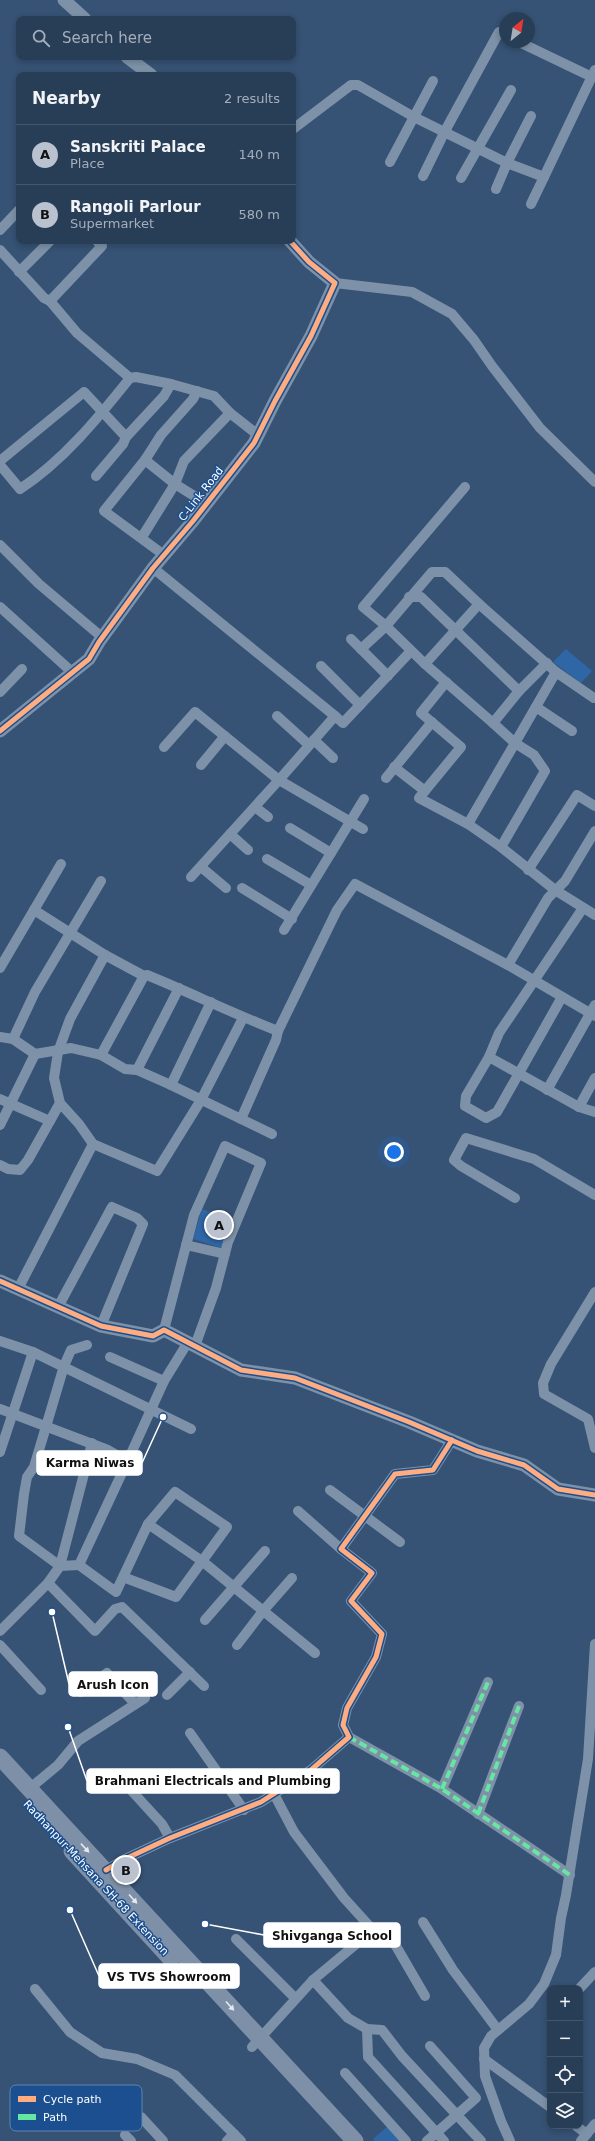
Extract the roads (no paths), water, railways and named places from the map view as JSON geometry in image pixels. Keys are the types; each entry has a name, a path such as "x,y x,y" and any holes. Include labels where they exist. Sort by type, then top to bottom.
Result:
{"highway":[{"path":"0,1763 29,1789 106,1870 256,2043 355,2141"},
{"name":"Radhanpur-Mehsana SH-68 Extension","path":"0,1763 256,2043 339,2141"}],"street":[{"path":"64,0 82,16"},
{"path":"423,176 445,131 499,32"},
{"path":"531,204 593,74 533,48"},
{"path":"131,60 147,72"},
{"path":"390,162 433,81"},
{"path":"296,127 352,85 358,85 414,117 507,163 544,177"},
{"path":"461,178 477,147 511,90"},
{"path":"496,189 507,163 531,116"},
{"path":"0,230 16,213"},
{"path":"19,272 47,244"},
{"path":"50,301 102,246 100,244"},
{"path":"293,244 309,262 335,283 412,292 452,314 474,340 492,366 540,428 595,482"},
{"path":"0,250 44,298 50,301 77,333 130,378"},
{"name":"C-Link Road","path":"0,731 89,659 153,568 207,504 254,443 275,401 311,336 335,283"},
{"path":"0,465 20,489 39,477 102,413 130,378 136,377 170,384 214,396 230,413 258,435"},
{"path":"96,476 123,444 126,437 164,396 170,384"},
{"path":"164,555 142,537 104,511 145,460 161,434 193,399 197,391"},
{"path":"0,460 84,392 126,437"},
{"path":"142,537 175,484 184,461 230,413"},
{"path":"145,460 175,484 207,504"},
{"path":"465,487 363,607 386,626 425,664 493,723 515,742 534,755 545,770 501,847"},
{"path":"0,545 39,584 103,638"},
{"path":"153,568 343,723 411,651"},
{"path":"361,649 386,626 409,597 432,572 445,572 556,672 594,698"},
{"path":"409,597 421,597 519,691"},
{"path":"425,664 480,604"},
{"path":"0,608 72,672"},
{"path":"351,639 388,676"},
{"path":"493,723 519,691 547,663"},
{"path":"321,666 360,704"},
{"path":"0,692 22,669"},
{"path":"468,824 556,672"},
{"path":"446,682 421,713 461,747 419,798 468,824 501,847 555,890 595,915"},
{"path":"536,707 572,731"},
{"path":"164,747 195,712 279,780 363,828"},
{"path":"277,716 333,758"},
{"path":"192,878 335,716"},
{"path":"386,778 432,722"},
{"path":"201,765 225,736"},
{"path":"394,767 425,791"},
{"path":"528,870 577,795 595,806"},
{"path":"284,930 364,799"},
{"path":"254,807 268,817"},
{"path":"290,828 331,853"},
{"path":"508,965 548,898 565,881 595,831"},
{"path":"230,834 248,850"},
{"path":"267,859 311,885"},
{"path":"0,968 61,864"},
{"path":"201,867 226,888"},
{"path":"13,1039 35,992 101,881"},
{"path":"241,1119 276,1040 278,1031 337,910 354,884 508,965 562,997 593,1012 547,1090"},
{"path":"242,888 292,918"},
{"path":"562,997 497,1112 491,1117 486,1118 470,1111 465,1106 466,1096 489,1057 499,1033 583,908"},
{"path":"34,910 71,932 105,955 144,976 147,975 179,988 243,1018 278,1031"},
{"path":"105,955 70,1019 58,1052 54,1078 60,1103 93,1144 157,1170 201,1100 243,1018"},
{"path":"101,1055 144,976"},
{"path":"137,1070 179,988"},
{"path":"171,1085 211,1002"},
{"path":"0,1036 13,1039 35,1054 58,1052 71,1048 101,1055 126,1069 137,1070 171,1085 272,1134"},
{"path":"0,1125 35,1054"},
{"path":"489,1057 578,1107 595,1112"},
{"path":"578,1107 595,1078"},
{"path":"0,1099 50,1121"},
{"path":"0,1165 8,1169 20,1170 28,1160 60,1103"},
{"path":"515,1198 461,1166 454,1160 466,1138 534,1159 595,1195"},
{"path":"18,1289 93,1144"},
{"path":"0,1281 101,1326 153,1336 164,1330 194,1215 225,1146 260,1163 225,1254 216,1288 192,1344 164,1381 79,1565"},
{"path":"58,1307 112,1207 137,1218 143,1224 101,1326"},
{"path":"186,1245 225,1254"},
{"path":"595,1292 551,1364 543,1383 544,1394 588,1419 595,1448"},
{"path":"164,1330 241,1370 294,1378 409,1422 476,1451 524,1465 558,1489 595,1495"},
{"path":"0,1342 33,1352 64,1366 191,1429"},
{"path":"87,1345 71,1350 64,1366 34,1466 28,1477 24,1494 19,1536 60,1566 79,1565 116,1592 123,1577 148,1524 175,1492 227,1527 176,1597 123,1577"},
{"path":"0,1452 33,1352"},
{"path":"110,1357 164,1381"},
{"path":"0,1409 47,1425 92,1443 122,1458 129,1458"},
{"path":"341,1549 395,1474 433,1470 452,1440"},
{"path":"0,1631 48,1583 60,1566 92,1443"},
{"path":"330,1490 400,1542"},
{"path":"298,1511 341,1549 372,1573 351,1601 382,1634 376,1658 347,1708 344,1725 349,1736 442,1789 570,1875"},
{"path":"148,1524 202,1561 315,1653"},
{"path":"205,1620 265,1551"},
{"path":"237,1645 263,1611 292,1578"},
{"path":"48,1583 95,1631 115,1609 122,1607 204,1686"},
{"path":"510,2141 501,2121 485,2076 484,2048 490,2036 529,2004 544,1984 556,1955 560,1918 570,1875 588,1758 595,1644"},
{"path":"0,1645 41,1690"},
{"path":"167,1694 190,1672"},
{"path":"81,1692 107,1673 135,1704"},
{"path":"442,1789 488,1682"},
{"path":"29,1789 58,1764 78,1741 145,1698"},
{"path":"478,1814 519,1706"},
{"path":"190,1733 244,1810"},
{"path":"106,1870 125,1859 170,1838 244,1810 274,1794 311,1770 349,1736"},
{"path":"130,1789 162,1824 170,1838"},
{"path":"274,1794 294,1832 344,1898 373,1930 386,1934 396,1946 425,1996"},
{"path":"423,1922 453,1970 498,2030"},
{"path":"256,2043 295,1998 313,1980 373,1930"},
{"path":"236,1939 295,1998"},
{"path":"583,1985 595,1972"},
{"path":"313,1980 348,2018 367,2029 382,2030 402,2056 482,2141"},
{"path":"34,1989 70,2032 102,2052 137,2059 175,2075 234,2139"},
{"path":"367,2029 368,2057 444,2141"},
{"path":"427,2141 476,2098 430,2046"},
{"path":"484,2059 547,2105"},
{"path":"345,2073 406,2141"},
{"path":"142,2118 163,2141"},
{"path":"578,2129 584,2138 595,2124"}],"place":[{"name":"Sanskriti Palace","path":"219,1225"},
{"name":"Karma Niwas","path":"163,1417"},
{"name":"Arush Icon","path":"52,1612"},
{"name":"Brahmani Electricals and Plumbing","path":"68,1727"},
{"name":"Rangoli Parlour","path":"126,1870"},
{"name":"VS TVS Showroom","path":"70,1910"},
{"name":"Shivganga School","path":"205,1924"}]}
